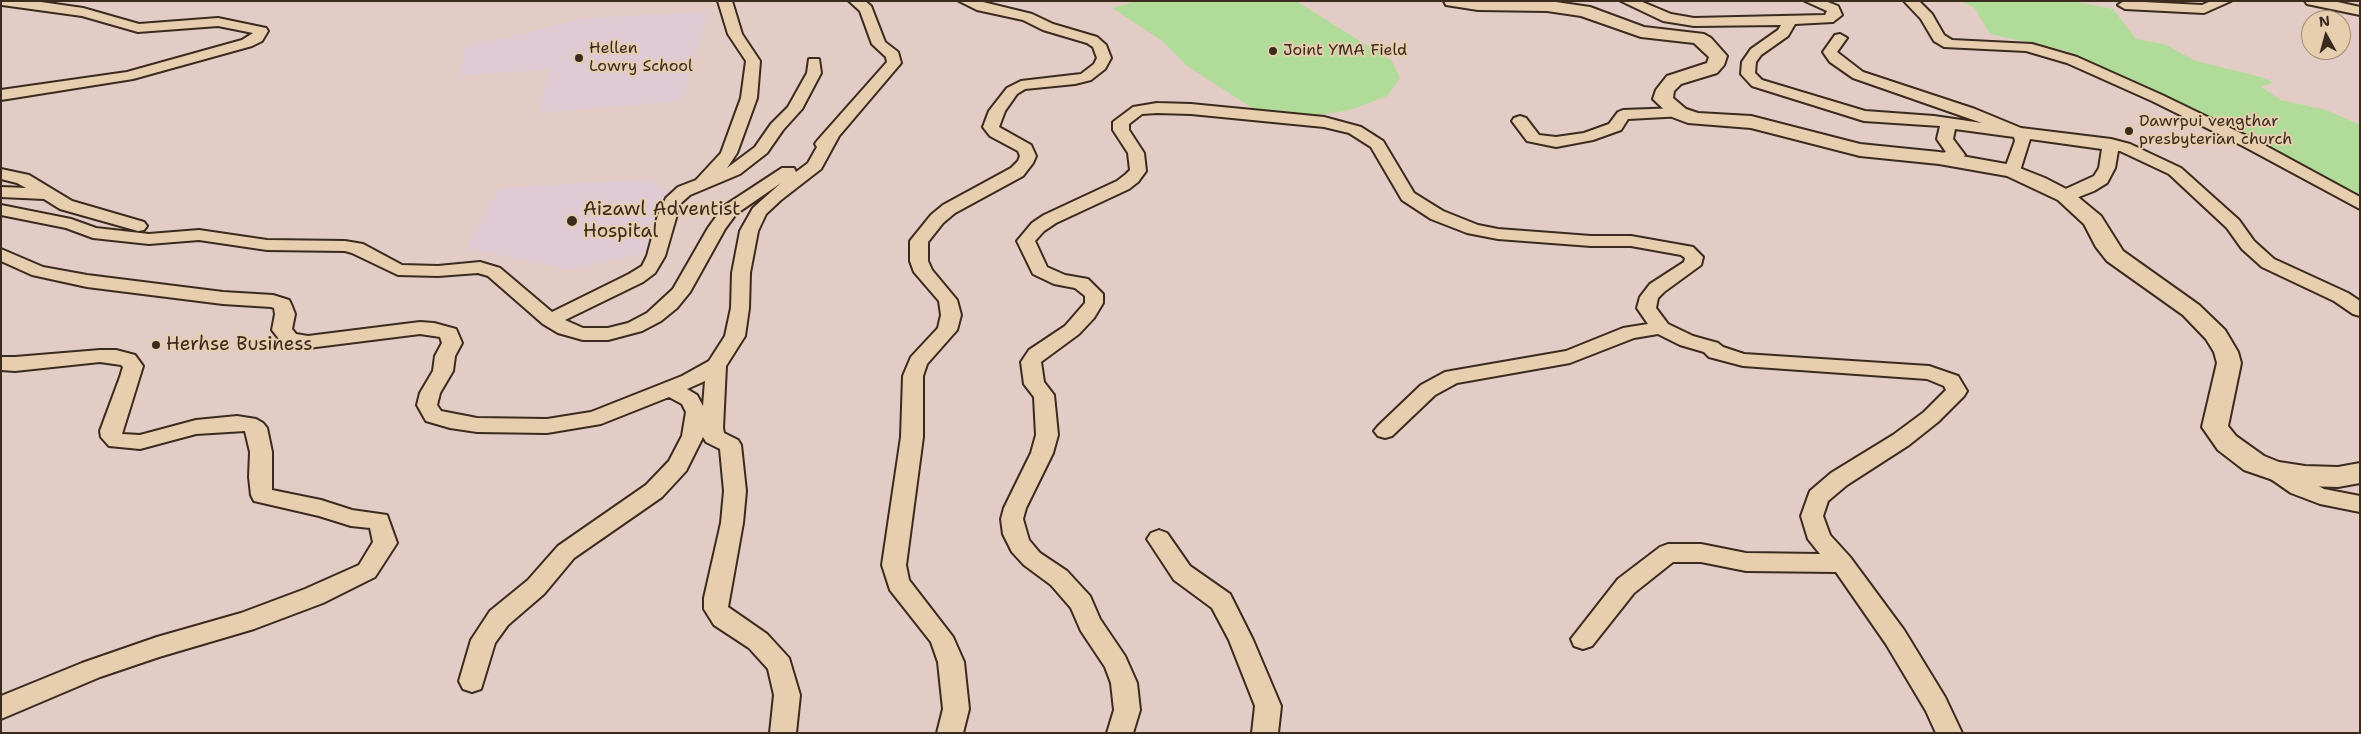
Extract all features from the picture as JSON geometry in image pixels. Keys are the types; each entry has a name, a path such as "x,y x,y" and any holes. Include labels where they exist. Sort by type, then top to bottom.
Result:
{"street":[{"path":"1,94 128,76 248,43 257,38 261,31 218,22 138,28 83,12 2,1"},
{"path":"702,184 724,162 729,153 749,98 751,86 754,61 735,34 725,1"},
{"path":"1,174 23,178 66,205 127,224 267,245 351,247 369,253 398,270 438,271 480,267 494,272 550,320 566,329 583,334 608,334 635,327 654,317 681,292 716,228 730,210 808,158 831,136 894,63 894,55 879,44 866,9 856,1"},
{"path":"950,733 956,710 951,662 941,637 898,582 894,565 912,437 913,376 918,362 947,330 951,315 948,300 923,272 919,262 919,241 937,219 949,209 1009,177 1025,163 1028,156 1024,148 996,133 991,127 997,111 1012,91 1021,85 1075,80 1086,77 1100,66 1104,58 1103,51 1092,40 1048,27 1027,17 982,7 966,1"},
{"path":"1452,1 1493,5 1547,6 1584,11 1641,32 1698,38 1712,47 1718,56 1715,65 1711,69 1674,80 1665,90 1663,99 1679,113 1696,119 1751,122 1860,150 1939,158 2012,171 2065,196 2093,221 2107,247 2115,256 2191,310 2216,335 2230,363 2215,427 2227,443 2254,462 2276,471 2305,476 2338,477 2360,473"},
{"path":"1628,1 1668,18 1694,22 1828,19 1835,15 1833,9 1812,1"},
{"path":"1911,1 1927,17 1939,38 1948,44 2027,47 2072,60 2157,98 2249,143 2360,204"},
{"path":"2125,5 2204,9 2224,1"},
{"path":"2318,3 2360,12"},
{"path":"2318,3 2360,24"},
{"path":"1792,20 1783,33 1756,52 1749,62 1748,74 1757,83 1864,116 1948,123 2021,134 2111,144 2151,158 2175,171 2233,224 2248,244 2268,263 2341,297 2360,310"},
{"path":"1840,38 1830,52 1835,60 1858,75 1970,112 2021,134"},
{"path":"550,320 636,278 649,269 656,256 672,202 684,191 734,171 761,150 777,127 794,109 814,73 814,62"},
{"path":"1120,733 1127,710 1124,682 1116,663 1095,631 1081,603 1059,578 1032,560 1020,546 1014,534 1012,519 1014,508 1042,453 1047,435 1048,413 1044,395 1034,384 1031,362 1036,355 1072,330 1087,314 1094,303 1094,294 1081,283 1061,280 1039,270 1026,241 1038,227 1050,219 1114,189 1132,178 1138,171 1136,153 1121,130 1121,122 1126,117 1138,110 1191,109 1324,122 1355,130 1377,144 1408,196 1422,207 1452,222 1498,234 1591,241 1631,241 1687,251 1694,257 1692,265 1657,288 1649,297 1646,308 1661,328 1687,341 1711,347 1716,352 1743,360 1929,373 1951,381 1957,391 1931,417 1901,440 1839,479 1818,497 1812,516 1820,540 1842,563 1895,638 1936,705 1949,733"},
{"path":"1520,120 1533,138 1556,142 1586,137 1615,127 1623,115 1679,113"},
{"path":"1939,158 1957,155 1945,139 1948,123"},
{"path":"2012,171 2023,141 2021,134"},
{"path":"1,254 38,271 87,281 222,298 273,301 282,304 285,314 282,330 290,340 308,342 420,328 449,333 452,343 445,356 443,371 430,393 427,405 433,416 477,425 547,426 594,419 689,381 716,366 735,336 740,308 741,273 749,231 759,212 775,196 815,166 831,136"},
{"path":"2065,196 2088,187 2101,179 2107,168 2111,144"},
{"path":"1,192 47,194"},
{"path":"1,210 71,224 93,233 149,239 199,235"},
{"path":"1385,432 1428,390 1452,377 1570,357 1630,332 1661,328"},
{"path":"1,363 15,364 100,356 116,356 128,360 132,366 130,377 111,431 112,437 117,441 140,442 196,427 237,423 249,424 256,428 262,452 260,477 262,494 321,508 351,518 378,521 385,543 367,571 314,596 245,622 157,646 91,670 1,708"},
{"path":"716,366 712,428 714,437 730,445 735,491 732,523 716,598 716,609 723,618 758,641 780,666 787,695 783,733"},
{"path":"472,681 484,640 499,618 536,587 566,552 654,491 678,466 692,436 696,423 696,412 690,400 670,388"},
{"path":"2276,471 2299,487 2320,496 2360,504"},
{"path":"1159,539 1182,573 1221,601 1241,640 1268,706 1265,733"},
{"path":"1583,639 1626,586 1668,553 1701,553 1746,562 1842,563"}],"shaded area":[{"name":"Hellen Lowry School","path":"708,12 682,101 538,113 550,69 460,76 465,47 585,18"},
{"name":"Aizawl Adventist Hospital","path":"649,179 670,194 653,251 569,270 467,248 499,188"}],"green space":[{"name":"Joint YMA Field","path":"1136,1 1296,1 1392,61 1400,78 1387,96 1350,110 1301,118 1257,111 1187,66 1161,40 1112,8"},
{"path":"1959,1 2070,1 2113,9 2136,39 2164,44 2196,61 2261,77 2273,82 2261,87 2281,100 2326,110 2360,125 2360,198 2162,95 2067,51 1990,34 1974,7"}],"place":[{"name":"Joint YMA Field","path":"1273,51"},
{"name":"Hellen Lowry School","path":"579,58"},
{"name":"Dawrpui vengthar presbyterian church","path":"2129,131"},
{"name":"Aizawl Adventist Hospital","path":"572,221"},
{"name":"Herhse Business","path":"156,345"}]}
